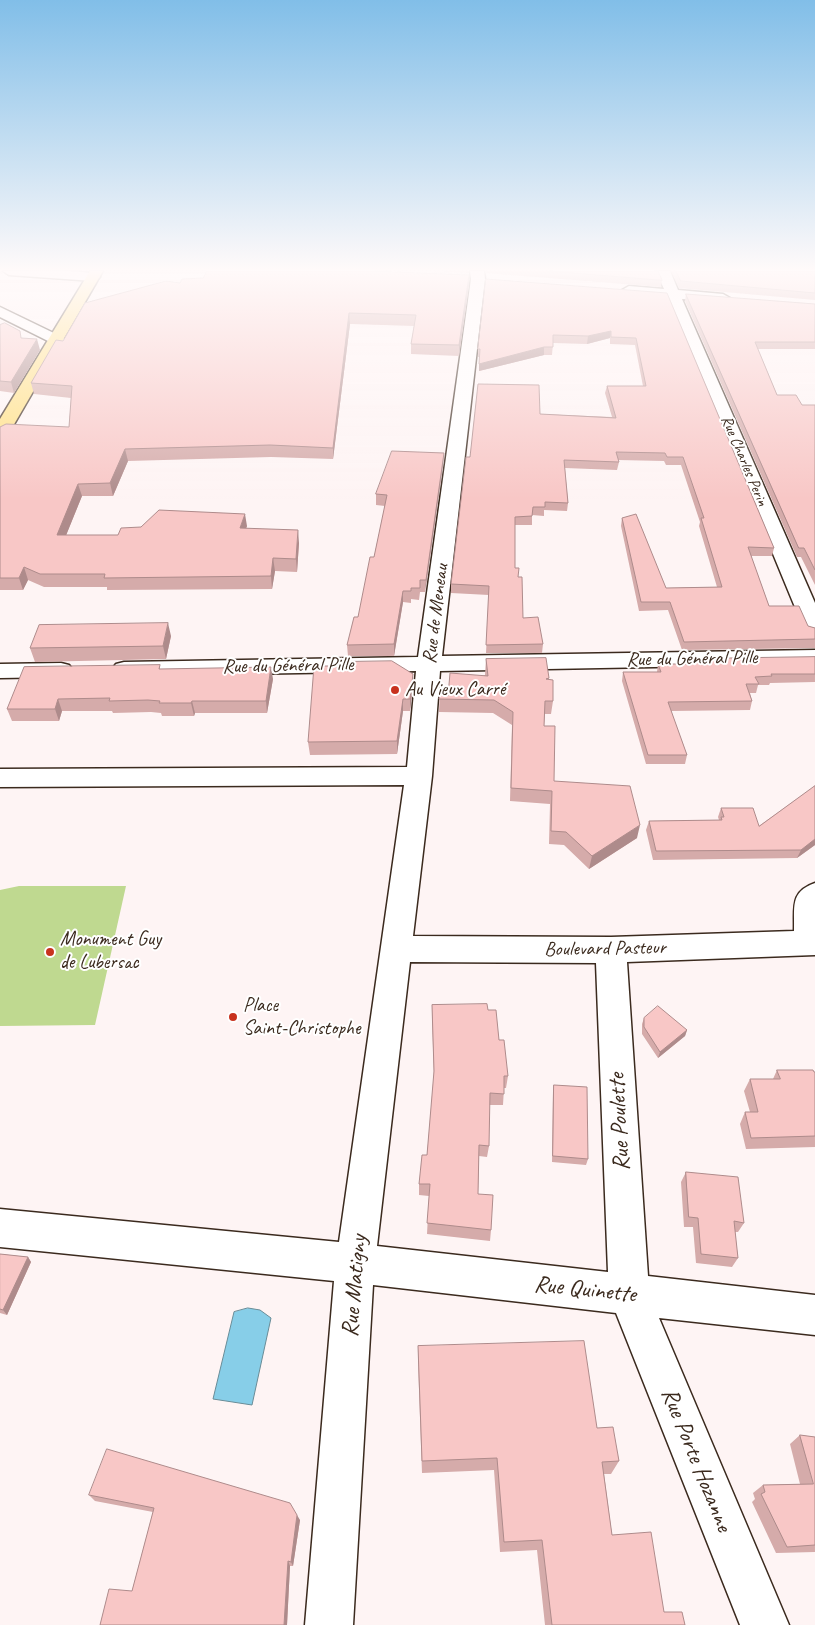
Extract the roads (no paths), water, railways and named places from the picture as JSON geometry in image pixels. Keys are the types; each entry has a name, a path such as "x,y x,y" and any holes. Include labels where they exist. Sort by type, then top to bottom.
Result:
{"main road":[{"path":"0,433 53,347"}],"street":[{"name":"Rue de Meneau","path":"396,949 419,776 429,664 468,347"},
{"name":"Rue Charles Perin","path":"695,347 815,629"},
{"name":"Rue du Général Pille","path":"0,671 815,657"},
{"path":"0,778 419,776"},
{"path":"812,943 810,899 815,895"},
{"name":"Boulevard Pasteur","path":"396,949 611,950 812,943"},
{"name":"Rue Matigny","path":"328,1625 355,1264 396,949"},
{"name":"Rue Poulette","path":"611,950 629,1295"},
{"path":"0,1228 224,1249 355,1264"},
{"name":"Rue Quinette","path":"355,1264 815,1315"},
{"name":"Rue Porte Hozanne","path":"629,1295 744,1578 766,1625"}],"water":[{"path":"248,1308 260,1310 271,1318 252,1405 213,1399 234,1312"}],"place":[{"name":"Au Vieux Carré","path":"395,690"},
{"name":"Monument Guy de Lubersac","path":"50,952"},
{"name":"Place Saint-Christophe","path":"233,1017"}]}
